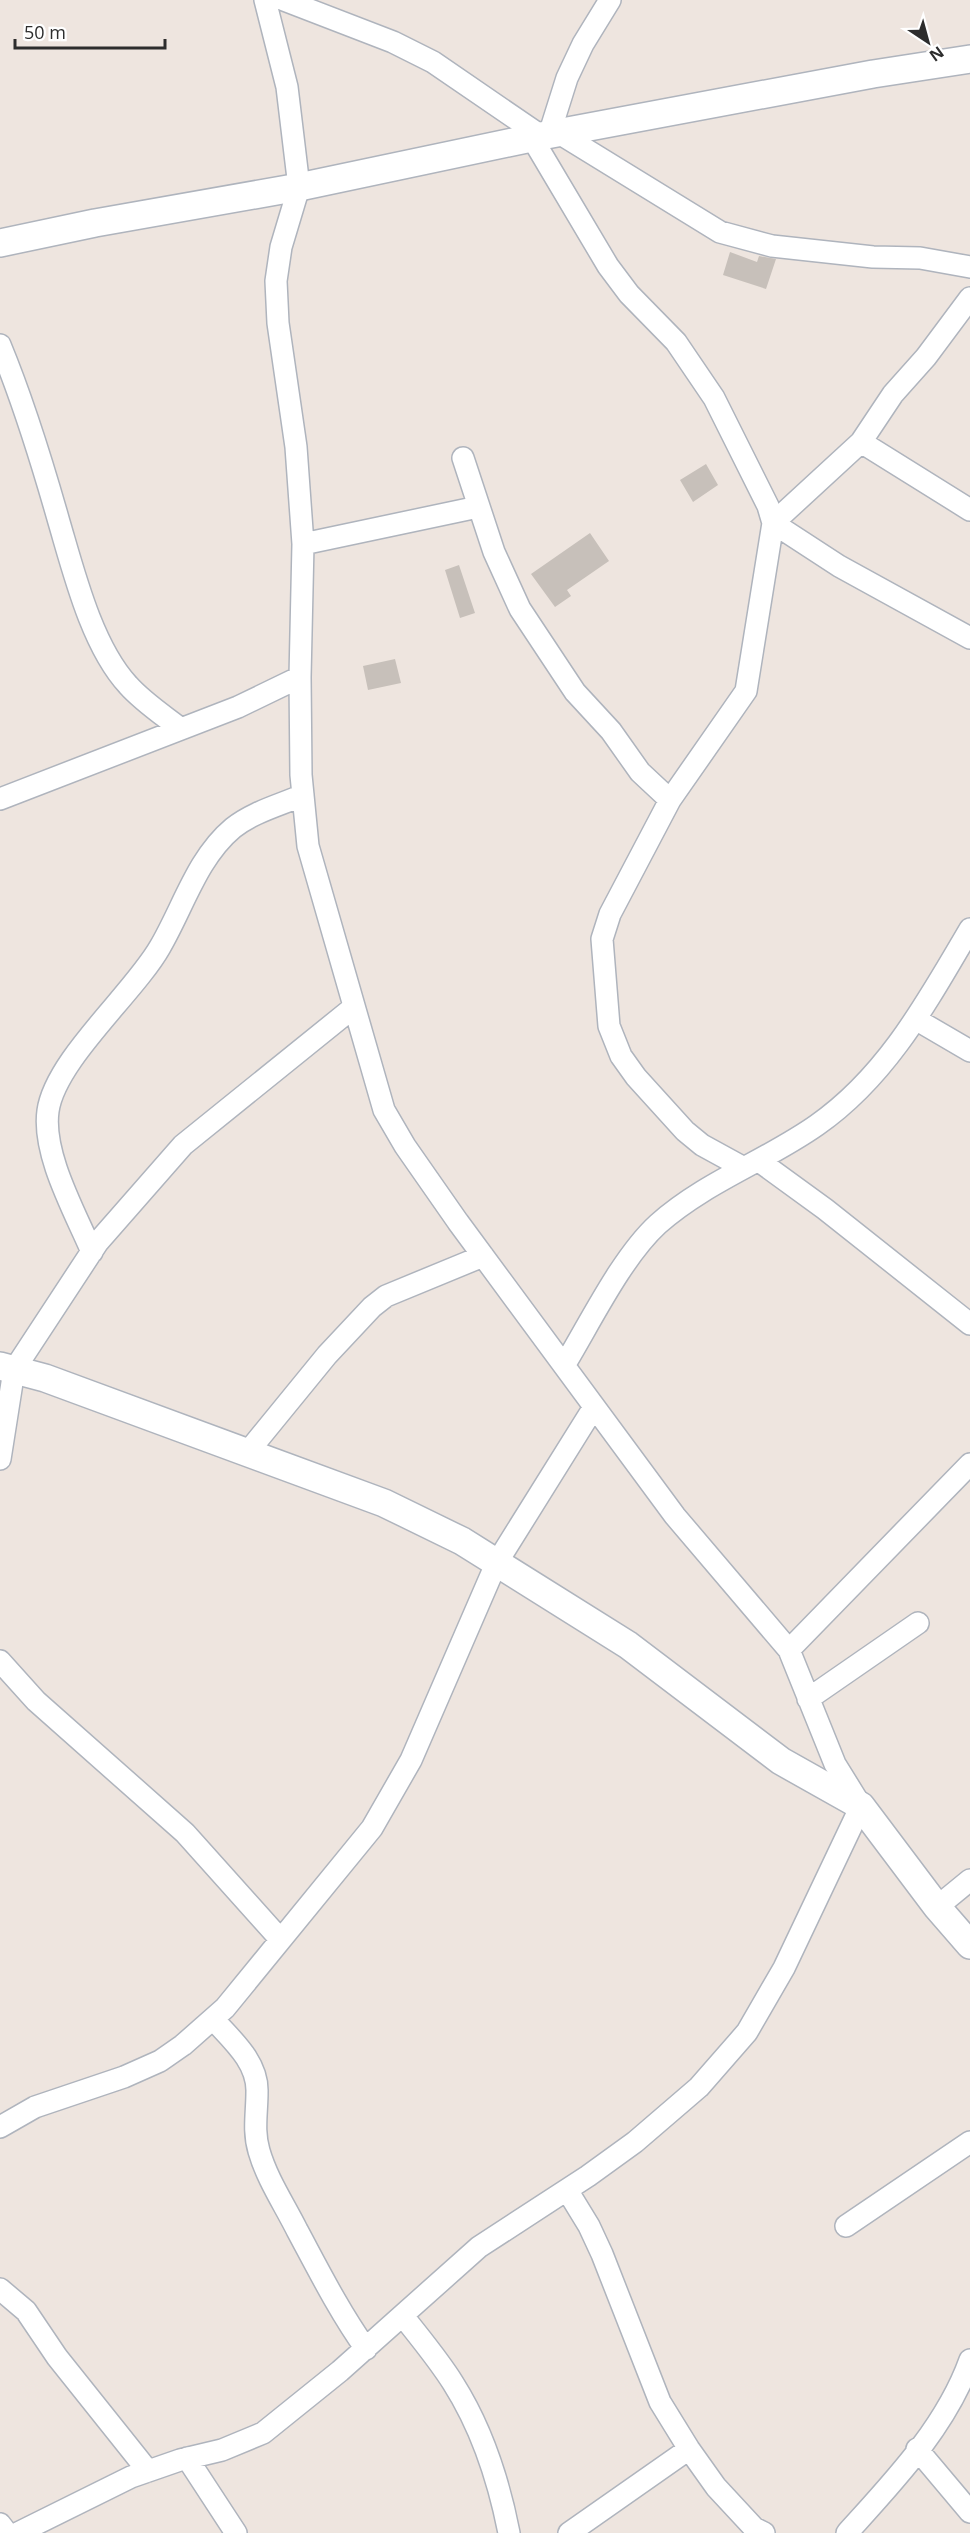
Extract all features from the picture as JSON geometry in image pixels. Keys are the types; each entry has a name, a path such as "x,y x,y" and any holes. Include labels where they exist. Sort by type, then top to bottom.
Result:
{"street":[{"path":"265,0 287,87 299,187 281,247 276,281 278,322 296,447 303,544 300,677 303,795 308,846 384,1110 405,1146 483,1256 565,1364 675,1516 789,1650 835,1764 861,1806 970,1945"},
{"path":"285,0 347,23 423,57 545,136 720,232 772,246 873,257 920,258 970,267"},
{"path":"610,0 583,44 567,78 545,136 608,266 629,294 676,342 714,398 768,506 773,523 746,691 670,800 610,914 602,939 609,1026 621,1056 636,1077 685,1131 702,1145 751,1165 825,1209 970,1324"},
{"path":"0,243 95,223 299,187 545,136 970,58"},
{"path":"773,523 861,442 892,394 926,357 970,298"},
{"path":"0,345 20,393 75,575 93,626 127,685 181,729"},
{"path":"861,442 970,510"},
{"path":"463,458 494,552 520,609 575,692 611,732 640,772 670,800"},
{"path":"303,544 478,507"},
{"path":"773,523 839,566 970,638"},
{"path":"0,799 238,707 300,677"},
{"path":"92,1252 54,1161 46,1131 48,1109 56,1086 77,1053 159,950 192,884 215,848 233,828 250,817 303,795"},
{"path":"565,1364 633,1252 657,1225 689,1199 818,1125 879,1071 917,1020 970,929"},
{"path":"0,1459 7,1368 92,1252 183,1145 354,1007"},
{"path":"917,1020 970,1051"},
{"path":"248,1453 327,1355 372,1307 394,1292 483,1256"},
{"path":"7,1368 45,1378 384,1503 462,1541 628,1645 781,1761 861,1806"},
{"path":"0,2127 35,2107 124,2077 160,2061 225,2008 372,1828 411,1760 496,1564 594,1407"},
{"path":"789,1650 970,1464"},
{"path":"808,1698 918,1623"},
{"path":"0,1661 36,1701 184,1833 280,1939"},
{"path":"18,2533 70,2506 148,2471 187,2458 222,2450 262,2433 299,2406 366,2349 479,2247 567,2190 635,2142 699,2087 747,2032 784,1968 861,1806"},
{"path":"938,1907 970,1880"},
{"path":"213,2019 243,2053 253,2069 257,2090 254,2131 259,2152 273,2185 327,2288 366,2349"},
{"path":"846,2226 970,2142"},
{"path":"567,2190 589,2226 602,2254 660,2402 716,2487 754,2528 764,2533"},
{"path":"0,2289 26,2311 57,2357 148,2471"},
{"path":"403,2316 454,2384 472,2419 502,2495 508,2533"},
{"path":"847,2533 936,2427 960,2386 970,2360"},
{"path":"569,2533 689,2449"},
{"path":"917,2450 970,2512"},
{"path":"187,2458 236,2533"},
{"path":"0,2524 7,2533"}],"building":[{"path":"730,252 757,262 759,256 776,259 766,289 723,275"},
{"path":"706,464 718,485 693,502 680,480"},
{"path":"590,533 609,561 567,590 571,596 555,607 531,574"},
{"path":"459,565 475,613 460,618 445,570"},
{"path":"395,659 401,683 368,690 363,666"}]}
